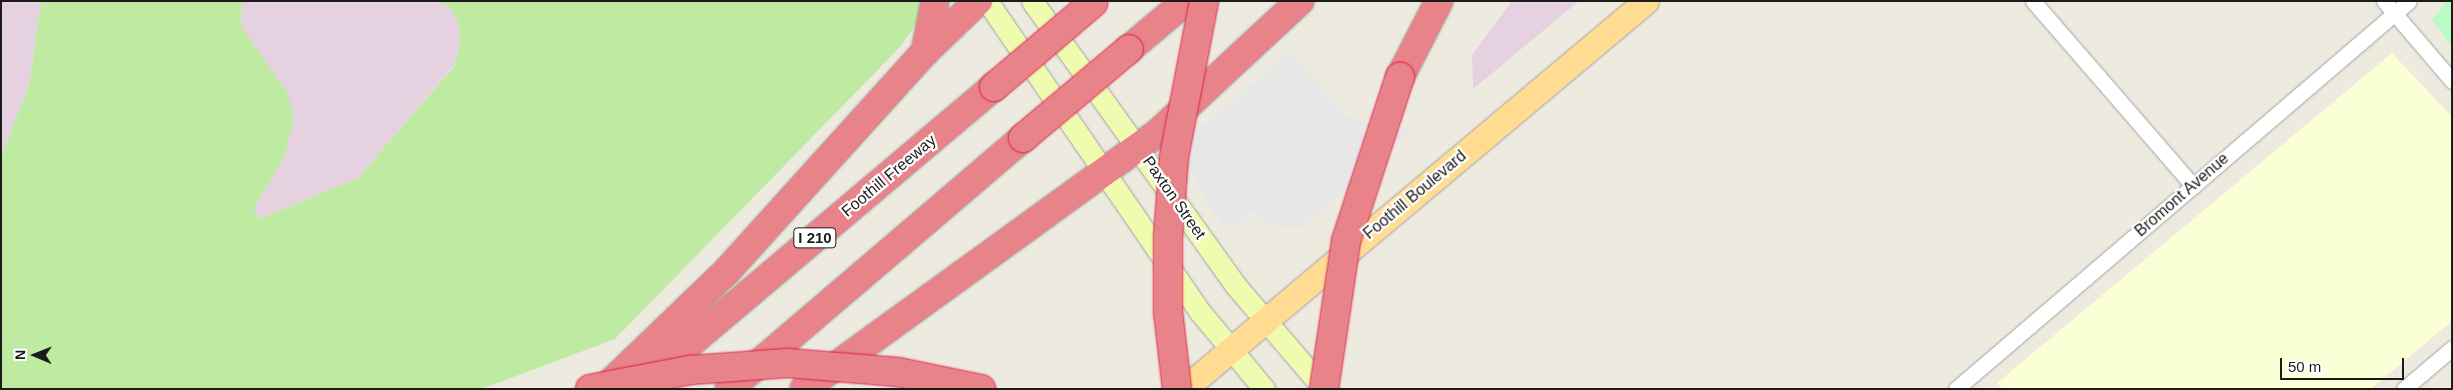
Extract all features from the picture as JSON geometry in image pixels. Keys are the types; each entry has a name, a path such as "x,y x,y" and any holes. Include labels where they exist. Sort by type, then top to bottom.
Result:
{"highway":[{"path":"925,52 935,1"},
{"path":"604,389 727,271 925,52 978,1"},
{"path":"729,389 1186,1"},
{"path":"1177,389 1168,311 1168,237 1174,157 1204,1"},
{"path":"804,389 1138,148 1300,1"},
{"path":"1324,389 1346,240 1400,77 1439,1"},
{"name":"Foothill Freeway","path":"636,389 1094,2"},
{"path":"590,389 691,370 788,363 898,372 981,389"}],"main road":[{"name":"Foothill Boulevard","path":"1184,389 1646,1"}],"street":[{"path":"987,1 1103,174 1231,349 1264,389"},
{"name":"Paxton Street","path":"1032,1 1265,320 1324,389"},
{"path":"2033,1 2193,186"},
{"path":"2384,1 2452,81"},
{"name":"Bromont Avenue","path":"1956,389 2409,1"},
{"path":"2404,389 2452,348"}],"shaded area":[{"path":"1,1 41,1 29,86 1,157"},
{"path":"242,1 434,1 449,7 457,19 461,38 455,64 358,178 259,219 253,209 284,158 241,26"},
{"path":"1512,1 1579,1 1473,89 1472,55"},
{"path":"1290,52 1346,114 1372,125 1411,130 1302,228 1265,224 1254,210 1229,232 1206,204 1188,165 1188,138"},
{"path":"2392,53 2452,117 2452,321 2371,389 2002,389 1997,383"}],"green space":[{"path":"41,1 242,1 241,26 288,94 294,118 284,158 253,209 260,219 358,178 455,65 461,38 457,19 449,7 434,1 923,1 920,18 901,46 615,339 481,389 1,389 1,157 29,86"},
{"path":"2447,1 2452,1 2452,47 2432,20"}]}
